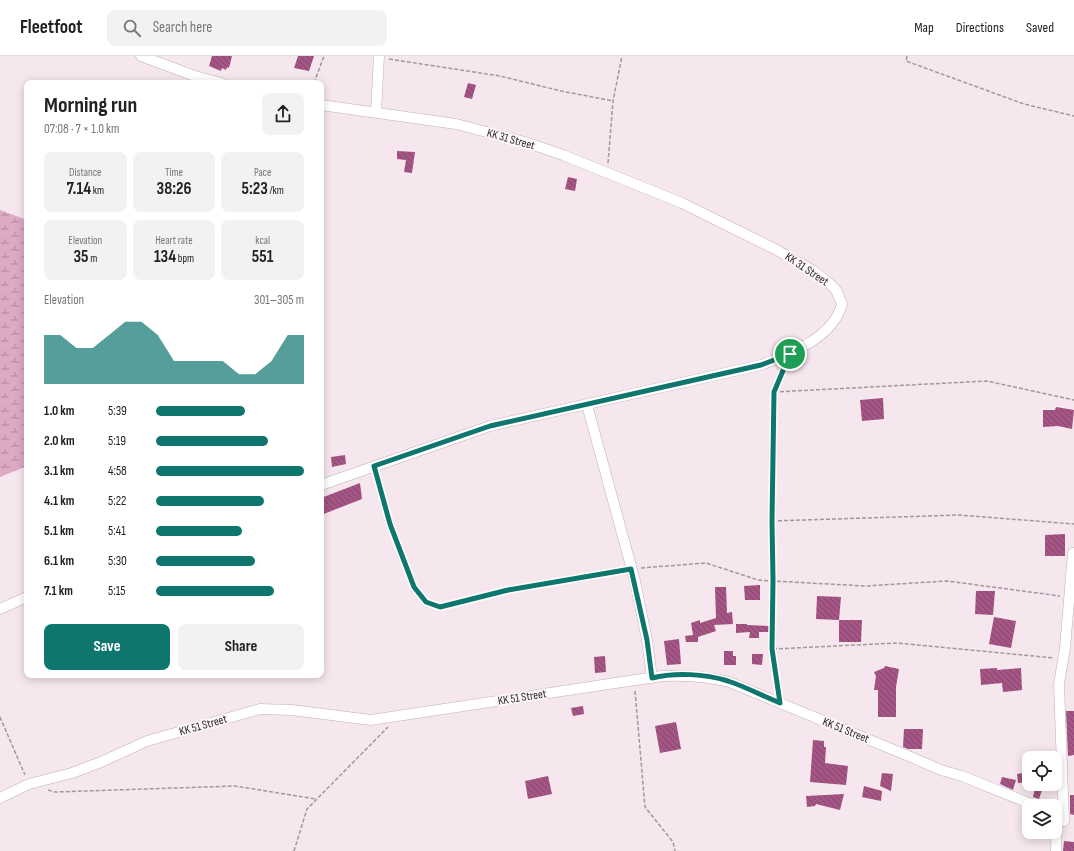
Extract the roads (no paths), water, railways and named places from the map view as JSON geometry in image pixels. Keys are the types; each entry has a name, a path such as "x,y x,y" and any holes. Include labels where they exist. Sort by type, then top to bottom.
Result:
{"street":[{"path":"141,56 210,80"},
{"path":"376,112 379,57"},
{"name":"KK 31 Street","path":"324,105 456,124 510,138 563,155 682,203 775,248 812,270 836,290 842,304 836,319 827,329 813,340 790,354 761,365 490,426 324,484"},
{"path":"587,404 631,569 647,640 652,678"},
{"path":"1061,799 1059,684 1064,659 1074,553"},
{"path":"0,609 24,598"},
{"name":"KK 51 Street","path":"0,798 29,784 72,773 94,765 147,741 260,709 292,710 371,720 662,676 688,675 729,682 911,756 941,770 962,776 1022,800"},
{"path":"1056,851 1058,839"}]}
